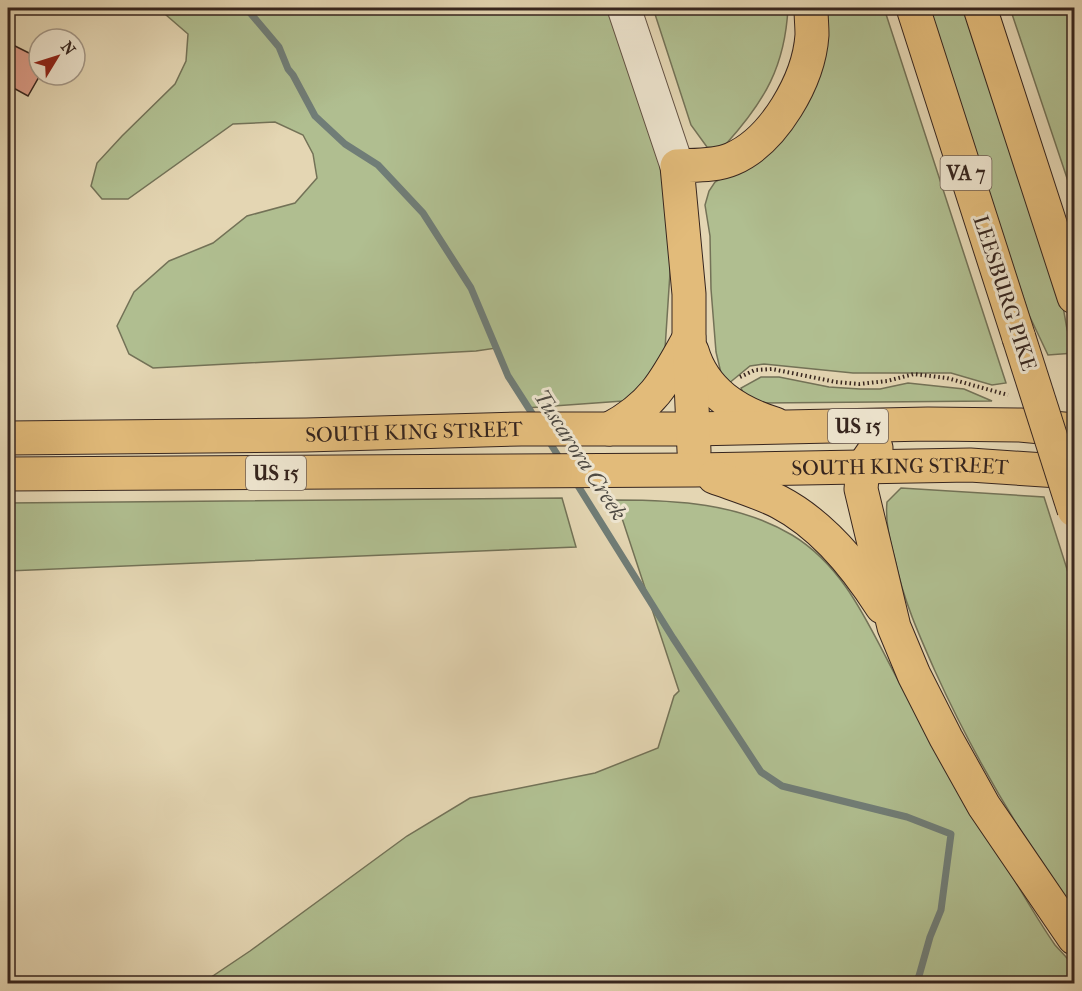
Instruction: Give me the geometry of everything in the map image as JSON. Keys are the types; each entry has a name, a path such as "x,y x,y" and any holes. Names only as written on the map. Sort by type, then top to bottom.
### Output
{"highway":[{"path":"811,8 812,36 805,70 783,113 768,132 748,150 731,159 708,164 677,166 690,294 689,338 695,470 780,503 813,525 856,568 894,627"},
{"name":"LEESBURG PIKE","path":"913,8 1074,510"},
{"path":"980,8 1074,297"},
{"path":"689,338 697,368 708,384 722,397 740,410 788,428"},
{"path":"609,429 628,419 657,392 689,338"},
{"path":"927,424 896,432 885,439 873,451 863,467 861,489 894,627 914,675 984,806 1074,938"},
{"name":"SOUTH KING STREET","path":"8,438 306,435 521,429 788,428 927,424 1020,425 1074,430"},
{"name":"SOUTH KING STREET","path":"8,474 695,470 970,465 1074,472"}],"street":[{"path":"624,8 677,166"}],"path":[{"path":"734,384 739,378 755,370 771,369 836,382 859,384 887,381 914,374 947,378 1006,395 1018,396"}],"green space":[{"path":"158,8 626,8 677,166 665,349 640,388 623,401 526,408 496,348 476,351 153,368 129,354 117,326 134,292 169,261 213,243 247,216 295,203 317,178 313,154 303,135 275,122 233,124 128,199 102,199 91,186 97,163 175,84 186,61 188,34"},
{"path":"653,8 788,8 783,48 771,82 752,113 726,144 716,148 707,147 691,125"},
{"path":"823,8 884,8 1006,383 992,385 951,373 853,373 764,364 750,366 728,384 721,373 716,352 710,236 705,205 709,191 715,182 745,165"},
{"path":"928,8 970,8 1059,284 1074,353 1048,355 1029,315"},
{"path":"1010,8 1074,8 1074,199"},
{"path":"761,377 779,377 829,387 860,389 880,389 908,383 964,389 992,401 758,403 746,399 741,388"},
{"path":"901,488 1044,497 1074,591 1074,910 1035,853 982,764 917,630 902,589 887,524 887,502"},
{"path":"562,498 576,547 8,571 8,503"},
{"path":"616,500 706,505 750,516 792,535 812,549 829,566 858,605 941,756 1029,905 1055,945 1071,963 1075,973 1074,984 201,984 407,836 470,798 595,773 658,748 674,696 679,691"}],"building":[{"path":"13,45 27,52 27,87 33,87 28,96 8,85 8,55"}],"waterway":[{"name":"Tuscarora Creek","path":"246,8 279,47 288,69 315,116 345,144 378,165 423,213 471,288 508,376 535,418"},
{"name":"Tuscarora Creek","path":"547,438 562,462"},
{"name":"Tuscarora Creek","path":"575,481 673,638 761,772 782,786 907,817 951,834 941,910 930,937 919,976 913,984"}]}
